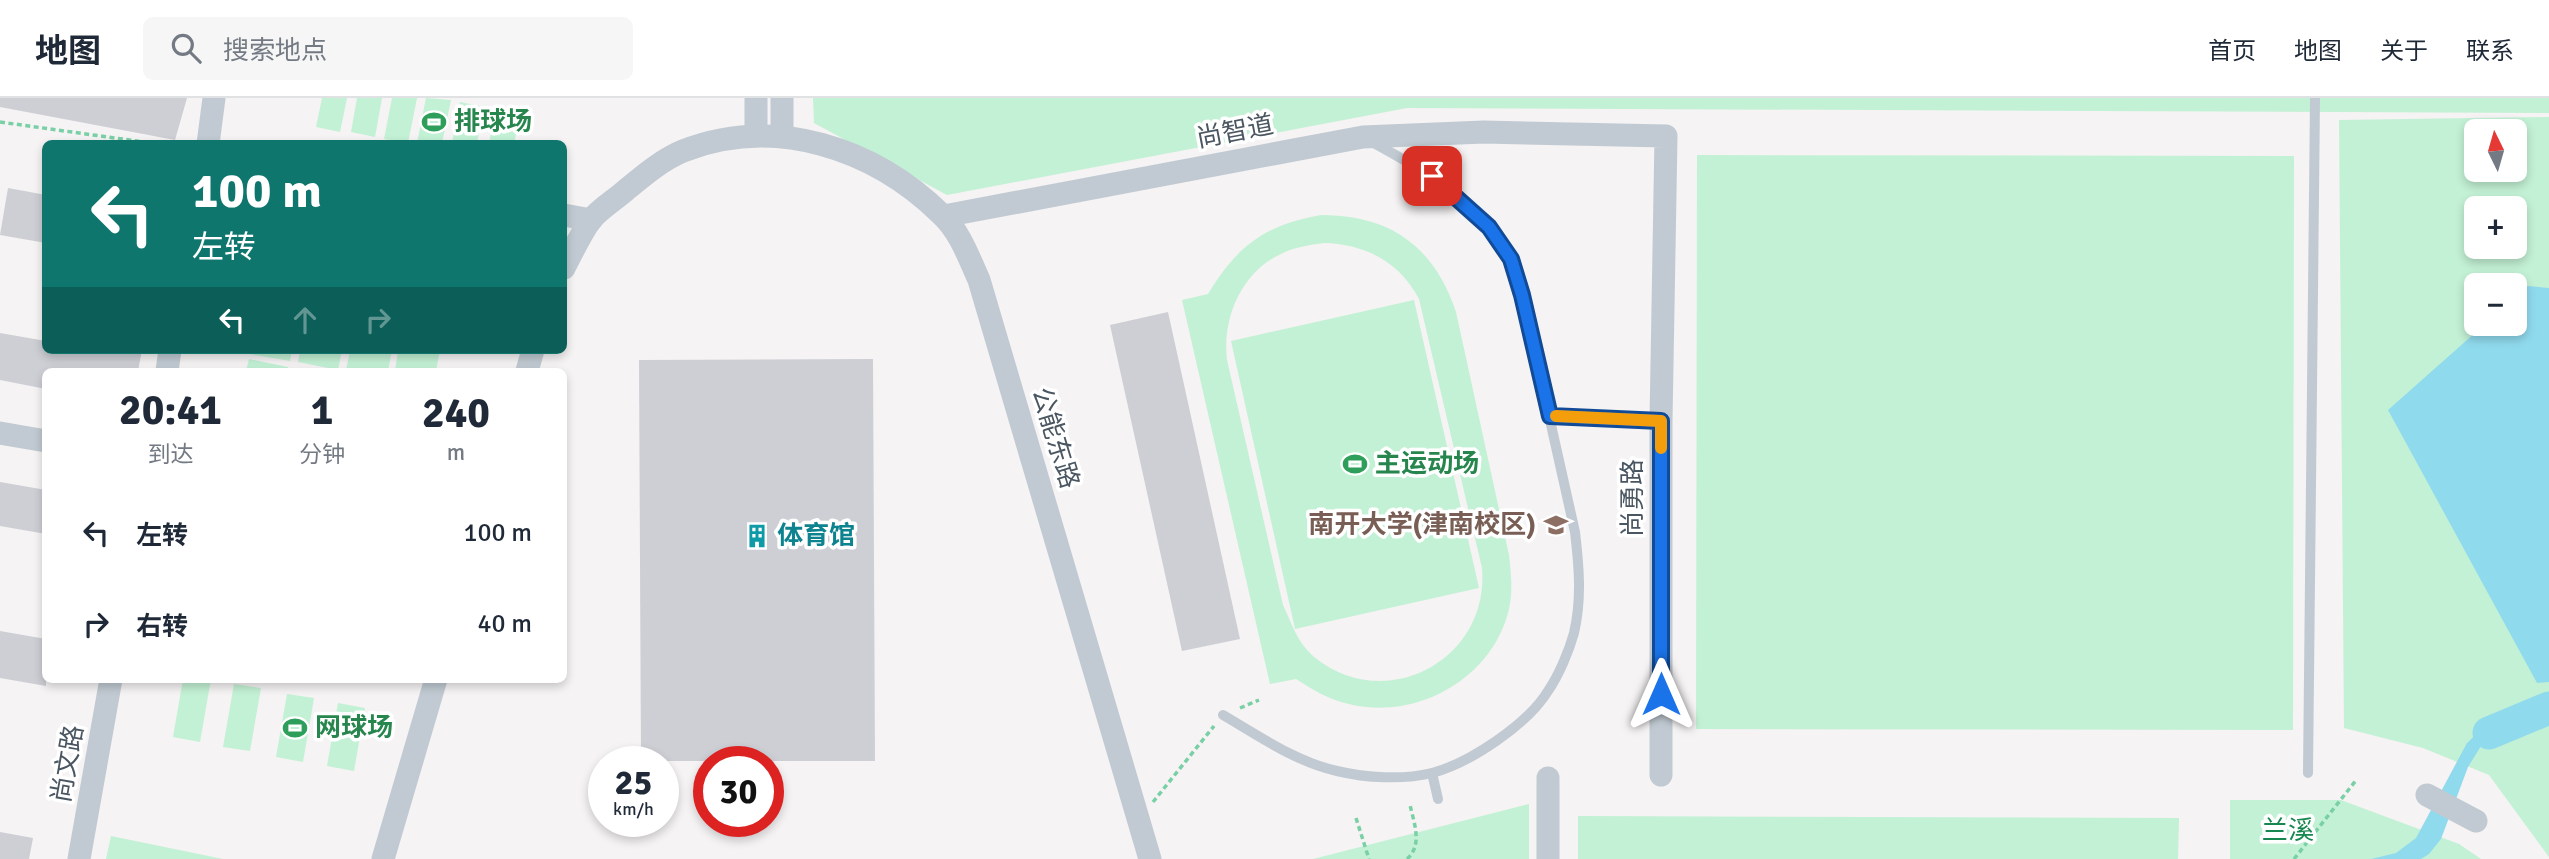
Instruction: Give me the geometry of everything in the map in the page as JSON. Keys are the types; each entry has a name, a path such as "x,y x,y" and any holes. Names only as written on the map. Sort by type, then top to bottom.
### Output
{"street":[{"path":"209,140 214,98"},
{"path":"756,98 756,135"},
{"path":"782,98 782,136"},
{"name":"尚智道","path":"944,216 1363,137 1484,132 1666,136"},
{"name":"公能东路","path":"567,263 591,220 644,174 682,151 756,135 808,139 885,169 944,216 965,248 979,280 1150,859"},
{"name":"尚勇路","path":"1661,775 1661,421 1666,136"},
{"path":"567,216 591,220"},
{"path":"0,433 42,440"},
{"name":"尚文路","path":"79,859 110,683"},
{"path":"383,859 435,683"},
{"path":"1548,778 1548,859"},
{"path":"2427,794 2476,821"}],"lane":[{"path":"2308,773 2315,98"},
{"path":"1223,715 1303,760 1336,771 1368,776 1432,773 1464,760 1523,720 1548,692 1573,634 1579,604 1580,571 1575,532 1522,295 1511,259 1489,227 1441,183 1363,137"},
{"path":"1550,416 1661,421"},
{"path":"1432,773 1438,799"}],"path":[{"path":"0,121 131,140"},
{"path":"1139,820 1223,715"},
{"path":"2294,859 2357,779"},
{"path":"1408,859 1413,853 1417,835 1410,805"},
{"path":"1356,818 1369,859"}],"green space":[{"path":"322,98 347,98 340,132 316,127"},
{"name":"排球场","path":"357,98 382,98 375,137 351,132"},
{"name":"排球场","path":"392,98 417,98 409,140 384,139"},
{"name":"排球场","path":"426,98 451,100 443,140 418,140"},
{"path":"813,98 2549,98 2549,113 1407,108 947,195 814,123"},
{"name":"排球场","path":"460,102 484,107 478,140 453,140"},
{"name":"排球场","path":"496,108 521,113 515,140 490,140"},
{"path":"2549,117 2549,857 2489,775 2423,748 2344,728 2339,120"},
{"path":"1697,155 2294,156 2293,730 1696,729"},
{"name":"主运动场","path":"1321,215 1346,216 1388,228 1422,252 1435,269 1456,312 1509,555 1509,609 1500,634 1487,655 1469,674 1448,689 1425,700 1400,706 1375,708 1349,704 1322,694 1296,679 1270,684 1182,300 1208,294 1230,263 1254,240 1301,219","holes":["1324,243 1367,251 1391,265 1402,275 1419,299 1482,568 1480,601 1469,629 1451,653 1427,669 1400,679 1370,681 1341,673 1313,656 1295,632 1283,605 1227,360 1226,344 1231,313 1237,298 1255,272 1267,262 1291,250"]},
{"name":"主运动场","path":"1414,300 1479,588 1295,629 1231,341"},
{"path":"250,354 291,354 290,361"},
{"path":"299,354 341,354 338,368 298,362"},
{"path":"349,354 391,354 389,368 347,368"},
{"path":"397,354 439,354 437,368 395,368"},
{"path":"249,359 288,367 288,368 247,368"},
{"path":"182,683 210,683 200,742 173,737"},
{"name":"网球场","path":"234,684 261,688 250,751 223,747"},
{"name":"网球场","path":"287,694 314,698 303,762 276,757"},
{"name":"网球场","path":"338,703 365,708 354,771 327,766"},
{"name":"兰溪","path":"2230,800 2341,800 2459,844 2481,859 2230,859"},
{"path":"1529,804 1529,859 1313,859"},
{"path":"1578,816 2179,818 2178,859 1578,859"},
{"path":"111,836 223,859 106,859"}],"water":[{"path":"2527,287 2549,288 2549,682 2537,683 2388,410 2471,336 2527,336"},
{"path":"2482,729 2489,733 2468,767 2441,839 2429,854 2421,859 2371,859 2396,853 2416,838 2467,743"}],"building":[{"path":"0,98 187,98 175,140 0,107"},
{"path":"8,188 42,194 42,242 0,235"},
{"path":"1168,312 1240,639 1182,651 1110,325"},
{"path":"0,333 42,340 42,354 141,354 139,368 42,368 42,388 0,380"},
{"name":"体育馆","path":"873,359 875,761 784,761 784,746 693,746 693,761 679,761 679,746 641,746 639,360"},
{"path":"0,482 42,489 42,533 0,526"},
{"path":"0,631 42,638 42,683 46,683 46,686 0,678"},
{"path":"0,832 33,838 29,859 0,859"}],"waterway":[{"path":"2489,733 2549,708"}],"slow traffic":[{"path":"1556,416 1661,421 1661,448"}],"place":[{"name":"排球场","path":"434,122"},
{"name":"主运动场","path":"1355,464"},
{"name":"南开大学(津南校区)","path":"1556,525"},
{"name":"体育馆","path":"757,536"},
{"name":"网球场","path":"295,728"}],"route":[{"path":"1432,176 1489,227 1511,259 1550,416 1661,421 1661,694"}]}
